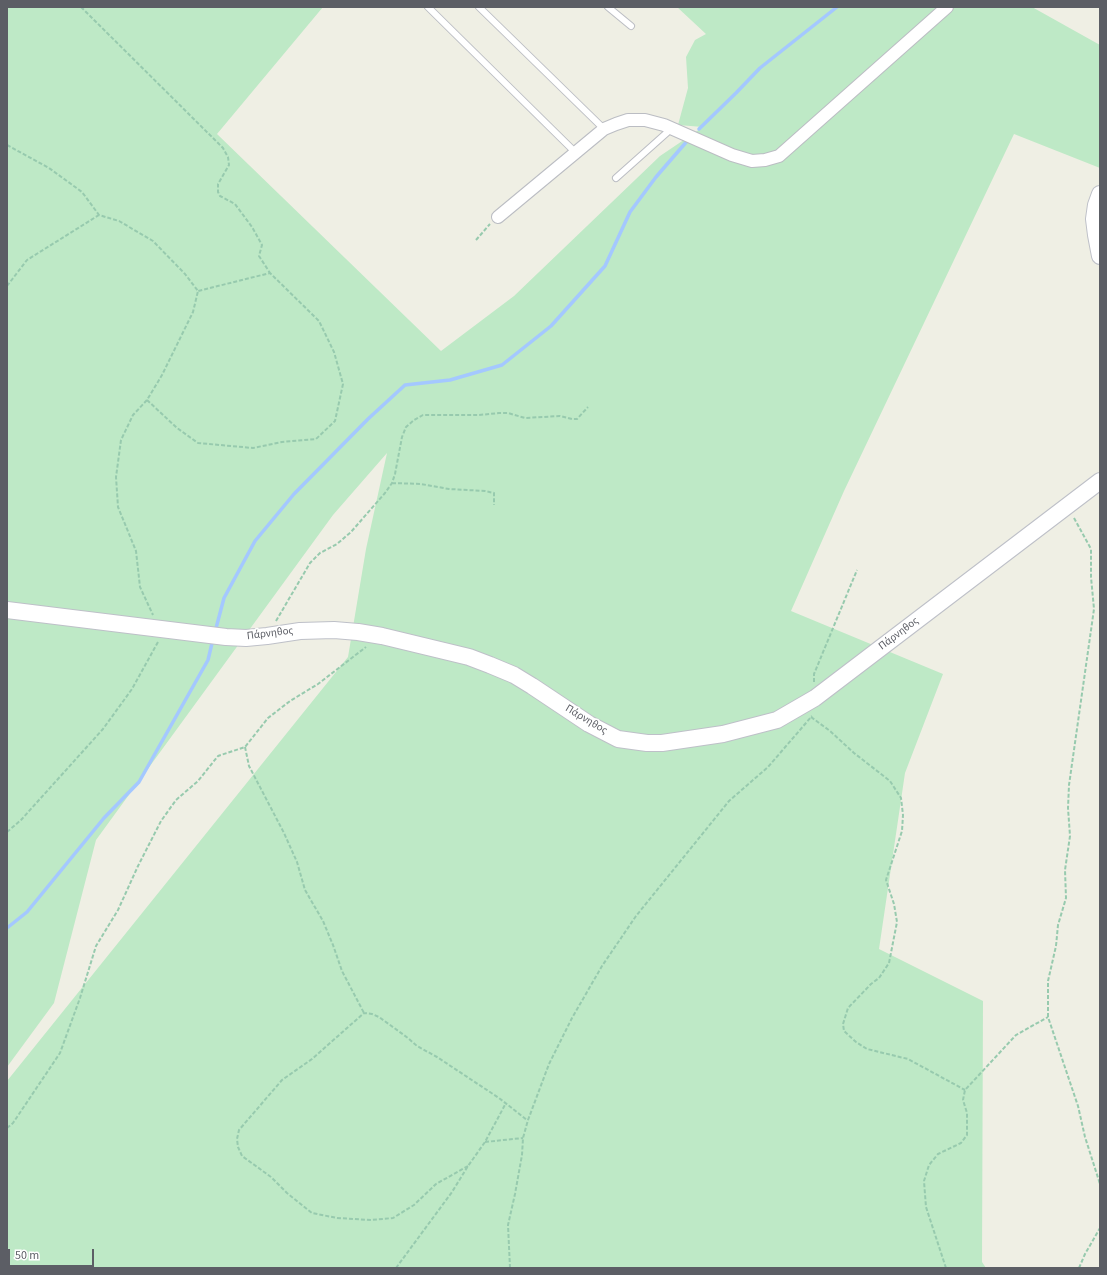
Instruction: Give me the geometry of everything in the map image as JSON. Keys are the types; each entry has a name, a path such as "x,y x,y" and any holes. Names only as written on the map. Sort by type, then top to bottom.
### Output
{"main road":[{"path":"1100,194 1094,220 1100,256"},
{"name":"Πάρνηθος","path":"7,610 226,637 246,638 300,631 334,630 382,636 469,657 502,670 532,686 589,724 618,739 632,742 662,743 723,734 777,720 815,698 1100,481"}],"street":[{"path":"498,216 604,129 616,124 634,120 645,120 664,125 732,156 752,161 765,160 779,156 947,7"}],"lane":[{"path":"428,7 575,152"},
{"path":"478,7 604,129"},
{"path":"608,7 631,26"},
{"path":"616,178 671,129"}],"path":[{"path":"81,7 223,148 228,157 228,165 218,184 218,192 220,196 235,204 252,227 262,246 259,256 270,273 319,321 334,352 343,384 335,421 316,439 282,442 252,448 198,443 177,428 148,400"},
{"path":"7,145 49,168 82,192 99,215 119,222 153,240 185,274 198,291"},
{"path":"7,286 26,260 99,215"},
{"path":"476,240 498,216"},
{"path":"198,291 270,273"},
{"path":"7,832 21,820 103,729 132,689 158,643 159,629 140,587 136,551 118,507 116,477 121,440 132,415 148,400 162,375 193,312 198,291"},
{"path":"267,636 310,563 320,553 337,544 351,532 392,483 402,436 406,427 414,420 423,415 508,413 525,418 560,416 578,419 588,407"},
{"path":"392,483 421,484 449,489 486,491 494,493 494,505"},
{"path":"1069,505 1077,525 1091,549 1091,577 1094,609 1068,785 1070,836 1065,870 1066,898 1058,925 1056,946 1048,981 1048,1017 1078,1106 1100,1184"},
{"path":"510,1268 508,1224 520,1163 523,1138 528,1120 549,1064 572,1018 602,966 636,916 729,801 768,766 811,717 815,698 814,674 857,570"},
{"path":"7,1128 13,1123 60,1053 80,998 96,946 118,910 161,821 176,800 198,780 218,756 245,747 268,718 318,684 382,636"},
{"path":"811,717 890,781 901,798 903,814 902,831 886,880 894,904 897,922 889,963 879,978 871,984 848,1008 843,1024 844,1031 856,1042 867,1049 908,1059 965,1090"},
{"path":"245,747 249,766 284,833 297,862 305,890 322,921 333,945 342,971 364,1013"},
{"path":"468,1166 436,1184 414,1205 393,1218 370,1220 337,1218 312,1213 287,1193 271,1177 242,1156 238,1147 237,1139 239,1130 282,1080 312,1059 364,1013 372,1014 408,1038 417,1046 437,1057 506,1103 528,1120"},
{"path":"946,1268 926,1207 924,1180 929,1165 938,1154 961,1143 967,1135 968,1112 963,1100 965,1090 1016,1035 1048,1017"},
{"path":"396,1268 452,1192 484,1142 506,1103"},
{"path":"484,1142 523,1138"},
{"path":"1079,1268 1100,1228"}],"green space":[{"path":"7,7 323,7 217,134 441,351 514,296 660,156 703,127 678,125 688,88 686,57 695,40 706,34 677,7 940,7 858,93 955,7 1032,7 1100,45 1100,168 1014,134 844,491 791,611 943,674 905,773 879,949 983,1001 982,1262 986,1268 7,1268 7,1081 348,657 366,549 387,453 333,515 96,840 54,1003 7,1067"}],"waterway":[{"path":"699,129 760,68 837,7"},
{"path":"215,632 224,598 255,541 294,494 368,419 405,385 450,380 502,365 551,326 605,266 630,212 656,177 688,140"},
{"path":"7,928 27,912 104,818 139,782 208,660 213,639"}]}
